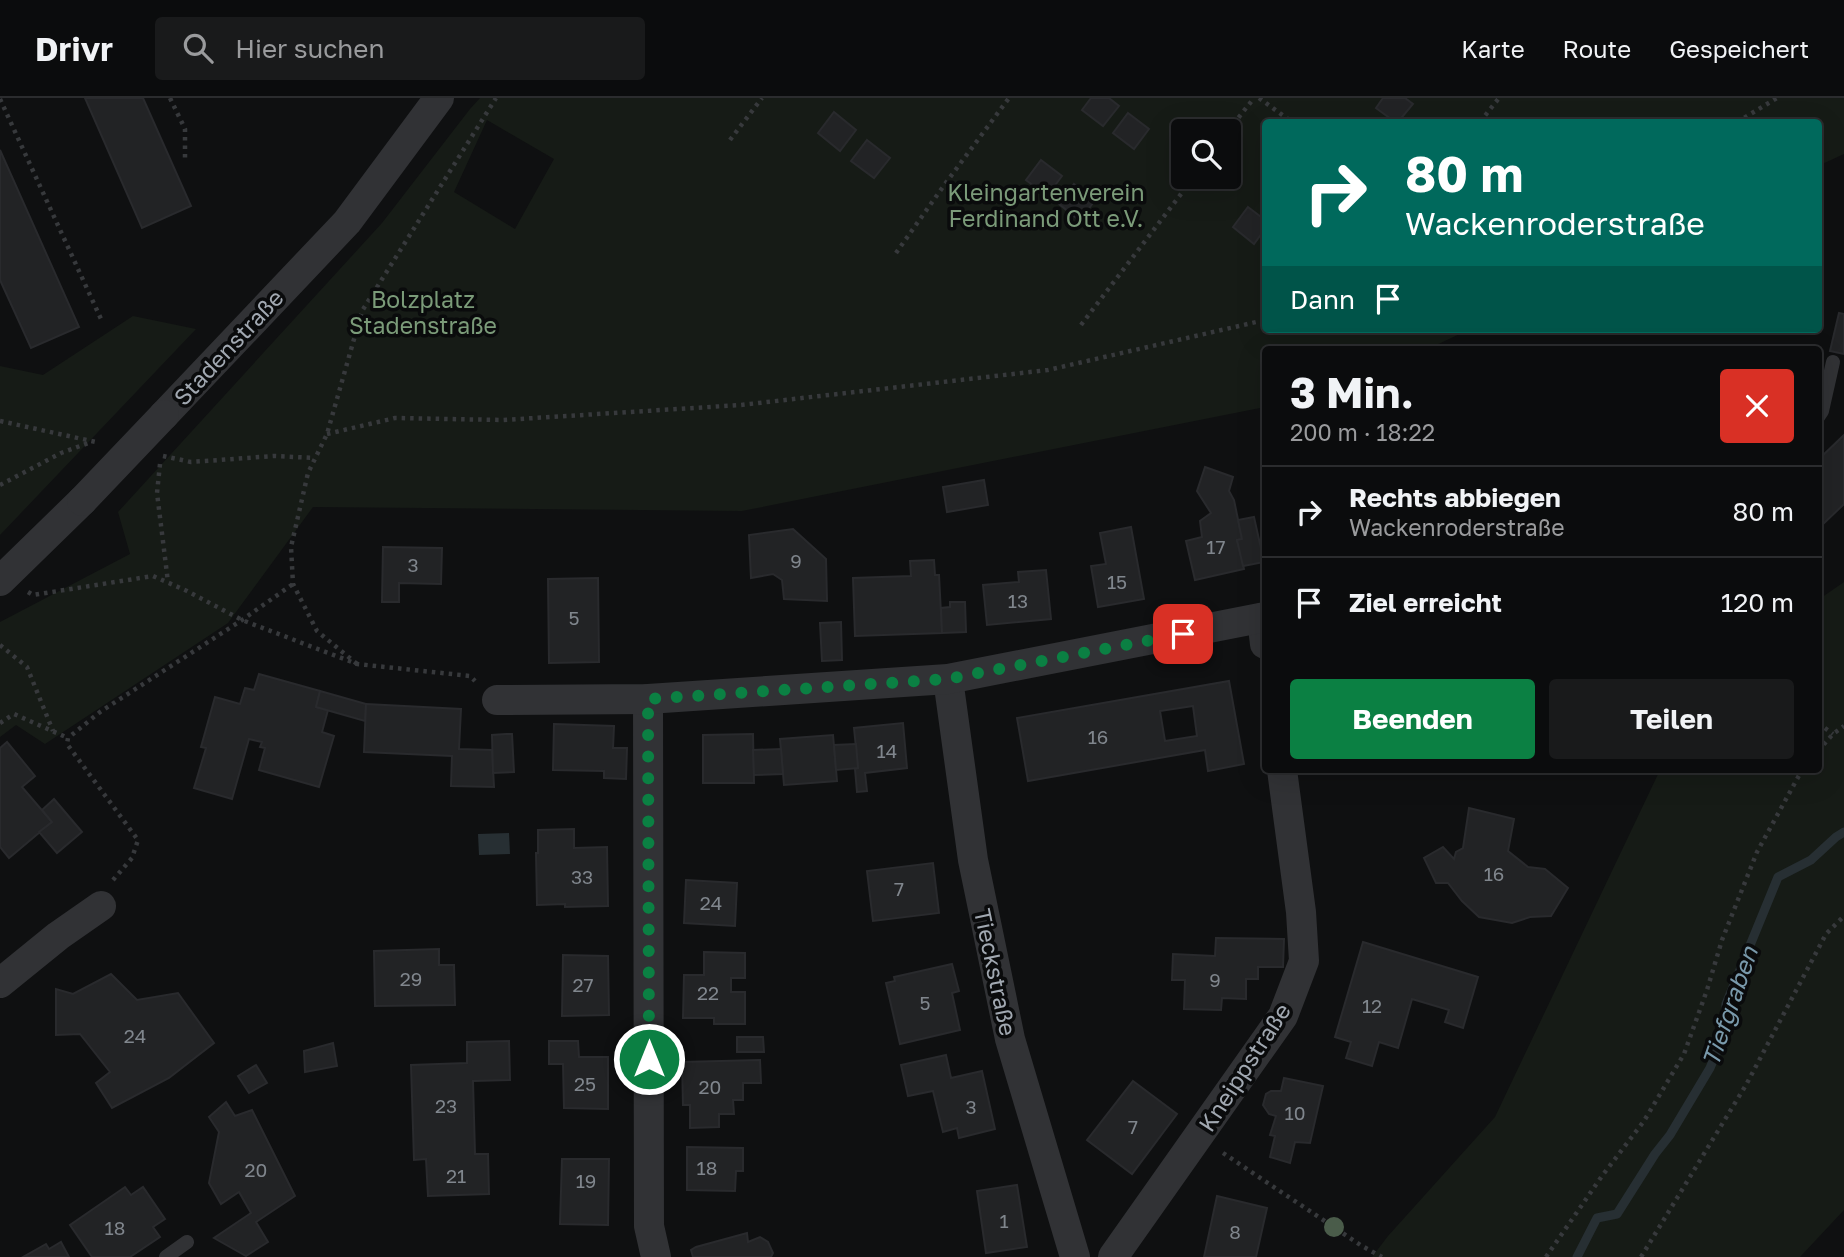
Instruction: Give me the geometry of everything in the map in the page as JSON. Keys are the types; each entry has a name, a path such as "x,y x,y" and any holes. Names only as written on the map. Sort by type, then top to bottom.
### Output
{"street":[{"name":"Stadenstraße","path":"1,580 82,501 347,222 439,98"},
{"path":"497,700 648,699 947,679 1262,627"},
{"name":"Tieckstraße","path":"947,679 973,860 1010,1039 1075,1257"},
{"path":"648,699 649,1226 656,1257"},
{"name":"Kneippstraße","path":"1113,1257 1283,1016 1304,961 1301,912 1282,773"},
{"path":"0,983 58,936 101,906"}],"lane":[{"path":"1822,411 1833,362"},
{"path":"166,1257 187,1242"}],"path":[{"path":"170,98 185,129 185,162"},
{"path":"357,664 317,631 293,584 291,547 309,473 327,434 362,311 496,98"},
{"path":"730,140 762,98"},
{"path":"896,253 1009,98"},
{"path":"1237,119 1254,98"},
{"path":"1259,98 1288,119"},
{"path":"1482,119 1499,98"},
{"path":"1742,119 1777,98"},
{"path":"0,99 101,319"},
{"path":"1081,325 1185,189"},
{"path":"327,434 395,418 503,420 741,405 1048,370 1262,321"},
{"path":"0,421 103,444"},
{"path":"0,485 61,453 92,441"},
{"path":"167,582 158,494 160,456 191,462 274,456 315,458"},
{"path":"1,580 33,595 153,576 242,620 357,664 470,676 497,700"},
{"path":"101,906 115,877 132,858 138,840 67,744 68,738 100,712 293,584"},
{"path":"0,645 27,667 53,731"},
{"path":"0,723 14,714 68,738"},
{"path":"1822,726 1833,734"},
{"path":"1822,746 1844,726"},
{"path":"1546,1257 1644,1121 1684,1054 1707,990 1721,940 1757,852 1800,773"},
{"path":"1642,1257 1746,1085 1826,934 1844,916"},
{"path":"1199,1136 1382,1257"}],"green space":[{"path":"480,98 1844,98 1844,154 1822,164 1822,119 1262,119 1262,333 1462,333 1434,346 1262,346 1262,408 742,511 313,507 228,623 45,744 16,725 0,737 0,622 130,554 118,512 382,223","holes":["487,120 554,159 515,229 454,192"]},
{"path":"133,316 196,329 0,535 0,366 43,375"},
{"path":"1844,582 1844,1210 1800,1257 1372,1257 1495,1117 1659,773 1822,773 1822,597"}],"shaded area":[{"path":"509,833 510,854 479,855 478,834"}],"building":[{"path":"85,98 143,98 191,206 142,228"},
{"path":"1091,98 1109,98 1119,106 1103,126 1082,110"},
{"path":"1383,98 1405,98 1413,104 1400,119 1391,119 1376,108"},
{"path":"834,112 856,130 840,151 818,133"},
{"path":"1128,113 1149,129 1134,149 1113,133"},
{"path":"867,140 890,158 874,178 851,161"},
{"path":"0,150 79,327 31,348 0,280"},
{"path":"1041,160 1062,176 1047,196 1026,180"},
{"path":"1074,184 1095,200 1080,221 1059,204"},
{"path":"1248,207 1262,218 1262,233 1254,244 1233,227"},
{"path":"1839,313 1844,314 1844,354 1830,351"},
{"path":"1844,435 1844,504 1822,525 1822,456"},
{"path":"1205,467 1233,477 1229,491 1234,500 1242,539 1237,540 1244,569 1195,580 1186,541 1202,537 1200,521 1211,513 1197,491"},
{"path":"984,480 988,505 947,512 943,487"},
{"path":"1254,517 1262,562 1243,566 1237,540 1242,539 1238,520"},
{"path":"1131,527 1144,599 1098,607 1091,566 1106,564 1100,533"},
{"path":"793,529 826,559 827,601 784,599 782,580 773,574 751,578 749,535"},
{"path":"383,547 442,548 441,584 399,583 399,602 382,602"},
{"path":"934,560 935,575 939,575 942,633 855,636 853,578 911,576 910,561"},
{"path":"1046,570 1051,619 987,625 983,585 1019,582 1018,572"},
{"path":"598,578 599,662 549,663 548,579"},
{"path":"950,602 965,602 966,632 942,633 941,608 950,607"},
{"path":"841,622 842,660 822,661 820,623"},
{"path":"259,674 320,691 316,707 328,710 322,732 334,736 319,787 259,770 265,748 260,747 262,742 249,739 232,799 194,788 206,748 201,747 215,697 240,704 245,688 254,690"},
{"path":"1229,681 1244,764 1208,771 1205,750 1028,781 1017,718","holes":["1193,706 1197,736 1165,741 1160,711"]},
{"path":"320,691 366,704 365,721 316,707"},
{"path":"366,704 461,709 459,749 492,750 494,787 451,786 452,756 364,752"},
{"path":"903,723 907,768 865,773 867,791 857,792 855,769 858,768 854,728"},
{"path":"554,724 614,726 613,748 627,748 626,779 604,778 604,771 553,770"},
{"path":"512,734 514,772 493,773 492,735"},
{"path":"753,734 754,783 703,783 703,735"},
{"path":"833,735 837,781 784,785 780,739"},
{"path":"7,742 35,776 22,787 52,822 9,858 0,847 0,748"},
{"path":"856,744 858,768 836,770 834,745"},
{"path":"781,749 783,774 754,775 753,750"},
{"path":"54,799 82,832 57,853 39,832 52,822 42,810"},
{"path":"1469,808 1514,819 1508,851 1528,867 1545,869 1568,888 1551,916 1530,917 1512,923 1479,917 1448,883 1436,883 1424,858 1443,847 1454,859 1456,852 1463,848"},
{"path":"574,829 574,848 607,847 608,906 537,905 538,830"},
{"path":"933,863 939,913 873,921 867,871"},
{"path":"686,880 737,883 735,926 684,923"},
{"path":"1216,938 1284,939 1283,967 1258,967 1258,979 1246,979 1246,999 1222,998 1221,1010 1184,1009 1185,980 1172,980 1173,954 1215,956"},
{"path":"1363,942 1478,977 1463,1028 1445,1022 1449,1010 1412,999 1398,1048 1379,1042 1372,1066 1346,1058 1351,1042 1335,1037"},
{"path":"439,949 439,965 454,965 455,1005 375,1006 374,951"},
{"path":"704,952 745,953 745,978 731,978 731,992 745,992 745,1024 714,1024 714,1018 683,1018 684,975 704,975"},
{"path":"563,955 608,956 609,1015 562,1016"},
{"path":"952,964 959,991 952,993 960,1030 900,1044 886,983 895,981 894,977"},
{"path":"111,974 137,1000 178,993 214,1043 169,1078 112,1108 96,1083 110,1072 80,1034 56,1035 56,989 73,994"},
{"path":"737,1037 763,1037 764,1052 737,1052"},
{"path":"509,1041 510,1080 473,1081 475,1154 488,1154 489,1194 428,1196 426,1159 414,1160 411,1065 467,1063 467,1042"},
{"path":"549,1041 578,1041 579,1057 608,1057 608,1109 564,1108 563,1064 549,1064"},
{"path":"333,1043 337,1066 305,1072 304,1051"},
{"path":"946,1055 951,1078 982,1071 995,1129 959,1138 957,1128 943,1132 933,1091 908,1096 901,1065"},
{"path":"760,1060 761,1083 743,1083 743,1100 733,1100 734,1114 719,1114 719,1127 690,1128 690,1105 683,1105 682,1062"},
{"path":"256,1065 267,1083 249,1093 238,1076"},
{"path":"1284,1078 1323,1086 1310,1143 1295,1142 1290,1163 1270,1157 1275,1136 1270,1135 1276,1116 1269,1114 1263,1105 1266,1094 1281,1091"},
{"path":"1133,1081 1177,1114 1132,1174 1087,1140"},
{"path":"226,1102 235,1116 252,1110 295,1196 256,1222 268,1242 246,1256 214,1238 251,1213 239,1192 221,1204 209,1183 219,1132 209,1117"},
{"path":"687,1147 743,1148 743,1171 736,1171 735,1191 687,1190"},
{"path":"562,1159 609,1159 608,1225 560,1224"},
{"path":"1017,1185 1027,1247 986,1253 977,1191"},
{"path":"125,1187 131,1195 143,1187 165,1219 153,1227 160,1237 130,1257 92,1257 70,1225"},
{"path":"1217,1196 1267,1208 1256,1257 1204,1257"},
{"path":"747,1233 748,1242 760,1237 768,1242 773,1253 771,1257 693,1257 691,1250 696,1247"},
{"path":"61,1242 69,1257 23,1257 46,1244 49,1249"}],"waterway":[{"name":"Tiefgraben","path":"1577,1257 1597,1218 1617,1214 1670,1135 1710,1068 1723,1037 1726,1004 1778,877 1811,860 1844,832"}],"route":[{"path":"649,1059 648,699 947,679 1183,634"}],"park label":[{"name":"Kleingartenverein Ferdinand Ott e.V.","path":"1046,205"},
{"name":"Bolzplatz Stadenstraße","path":"423,312"}]}
